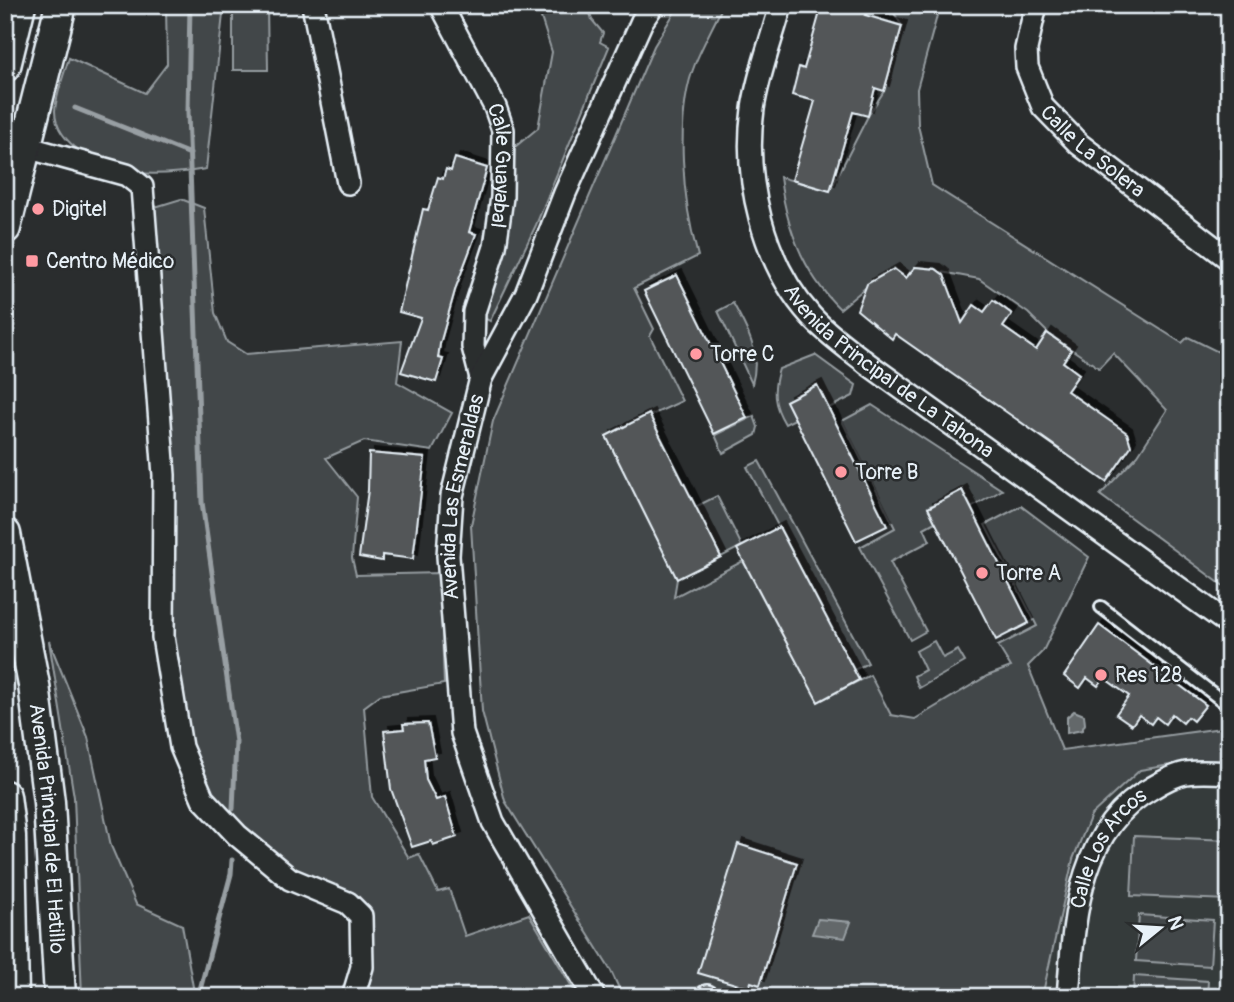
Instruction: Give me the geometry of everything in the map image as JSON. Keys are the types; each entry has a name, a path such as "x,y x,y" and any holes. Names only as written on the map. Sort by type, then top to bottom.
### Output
{"main road":[{"path":"5,66 20,5"},
{"path":"5,228 19,146 61,5"},
{"name":"Avenida Principal de El Hatillo","path":"5,534 34,685 49,802 60,997"},
{"name":"Avenida Principal de El Hatillo","path":"5,796 10,836 13,997"}],"street":[{"path":"313,5 348,183"},
{"name":"Calle Guayabal","path":"441,5 495,107 503,130 502,197 496,236 474,312 473,347 481,379"},
{"name":"Avenida Las Esmeraldas","path":"594,997 493,822 462,733 448,556 452,496 481,379 526,294 565,193 642,21 653,5"},
{"name":"Avenida Principal de La Tahona","path":"781,5 753,108 751,170 765,234 793,293 824,329 868,364 1229,624"},
{"name":"Calle La Solera","path":"1036,5 1026,49 1027,67 1043,107 1079,145 1229,259"},
{"path":"19,146 142,187 164,475 163,637 181,747 203,799 237,835 290,879 348,903 361,916 362,967 353,997"},
{"name":"Calle Los Arcos","path":"1068,997 1075,921 1090,859 1103,832 1135,797 1161,783 1183,773 1229,773"}],"lane":[{"path":"1101,607 1229,706"}],"shaded area":[{"path":"166,5 224,5 206,169 162,174 123,171 84,154 63,135 57,124 55,111 59,91 69,58 145,93 167,64"},
{"path":"233,5 267,5 268,70 233,70"},
{"path":"537,5 588,5 592,20 603,33 600,42 609,47 536,225 490,321 474,312 504,156 538,128 552,52"},
{"path":"679,5 723,5 695,64 684,109 685,186 698,256 634,288 654,329 650,336 682,401 606,436 677,579 674,597 743,561 818,702 870,675 891,715 915,719 987,676 1011,667 998,646 1037,626 985,525 1021,506 1089,557 1043,651 1028,666 1062,750 1229,727 1229,761 1195,761 1140,770 1091,815 1073,859 1042,997 623,997 611,971 505,801 482,711 471,525 493,421 654,46"},
{"path":"889,5 940,5 917,89 918,125 932,185 1182,343 1188,337 1229,357 1229,590 1100,495 1138,455 1167,410 1113,353 1099,368 1048,333 1028,313 979,279 915,267 906,278 882,274 840,309 816,281 792,232 780,177 830,191 868,116 884,91 902,26"},
{"path":"181,199 204,208 215,313 227,342 246,354 402,341 397,382 452,413 432,451 364,441 326,458 357,497 352,558 356,575 440,573 444,684 380,695 364,707 372,797 409,858 419,854 438,892 449,889 465,936 529,914 578,997 369,997 371,912 353,894 294,872 241,827 209,791 185,738 171,646 155,207"},
{"path":"733,303 748,332 754,352 752,384 718,311"},
{"path":"815,355 856,385 853,396 829,408 817,385 786,401 795,419 785,424 775,397 779,369"},
{"path":"872,405 1002,490 971,508 961,491 928,507 935,522 924,528 930,541 890,562 926,631 910,640 860,547 895,528 842,421"},
{"path":"754,416 758,427 756,435 723,453 715,435"},
{"path":"759,461 868,663 854,670 747,467"},
{"path":"717,496 742,546 721,557 695,507"},
{"path":"49,641 88,737 111,846 136,904 182,925 193,987 190,997 82,997 74,797"},
{"path":"934,641 943,658 958,650 965,662 919,688 914,676 925,670 916,651"},
{"path":"1074,711 1084,715 1085,724 1082,730 1067,733 1067,717"},
{"path":"1195,761 1229,761 1229,997 1039,997 1073,859 1091,815 1140,770"},
{"path":"1134,836 1229,840 1229,900 1131,896"},
{"path":"1139,915 1213,920 1210,966 1136,961"},
{"path":"818,919 851,922 845,938 812,934"},
{"path":"1134,976 1208,981 1207,997 1133,997"}],"building":[{"path":"822,5 874,5 865,15 902,26 884,91 875,88 868,116 853,112 830,191 792,180 815,101 792,95 799,67 804,69"},
{"path":"455,158 487,168 469,232 476,234 456,287 440,344 438,358 443,359 436,382 401,372 421,318 399,312 423,209 428,210 438,177 443,179 446,169 451,171"},
{"path":"915,267 936,269 944,275 962,323 974,305 984,312 993,300 1012,314 1003,327 1036,350 1047,333 1071,350 1063,362 1079,374 1067,391 1127,433 1131,446 1106,482 895,334 892,339 857,310 867,284 894,269 906,278"},
{"name":"Torre C","path":"677,275 747,418 714,434 644,291"},
{"name":"Torre B","path":"817,385 887,526 856,541 786,401"},
{"path":"649,414 721,557 677,579 606,436"},
{"path":"369,453 425,458 413,559 382,555 382,561 359,557 368,490"},
{"name":"Torre A","path":"962,490 1029,623 996,640 928,508"},
{"path":"779,527 859,680 818,702 737,549"},
{"name":"Res 128","path":"1099,625 1206,705 1193,721 1188,717 1183,723 1172,714 1165,724 1156,717 1151,724 1139,715 1132,725 1116,714 1129,696 1104,678 1098,686 1087,678 1080,688 1064,676"},
{"path":"428,723 435,757 424,759 426,780 436,800 445,797 457,837 433,845 431,841 412,847 391,789 384,731 404,729 403,724"},
{"path":"738,844 797,863 760,985 751,982 749,988 698,973"}],"waterway":[{"path":"190,5 188,112 202,502 236,742 233,809"},
{"path":"75,108 190,154"},
{"path":"198,997 231,874 232,860"}],"place":[{"name":"Digitel","path":"38,209"},
{"name":"Centro Médico","path":"32,261"},
{"name":"Torre C","path":"696,354"},
{"name":"Torre B","path":"841,472"},
{"name":"Torre A","path":"982,573"},
{"name":"Res 128","path":"1101,675"}]}
